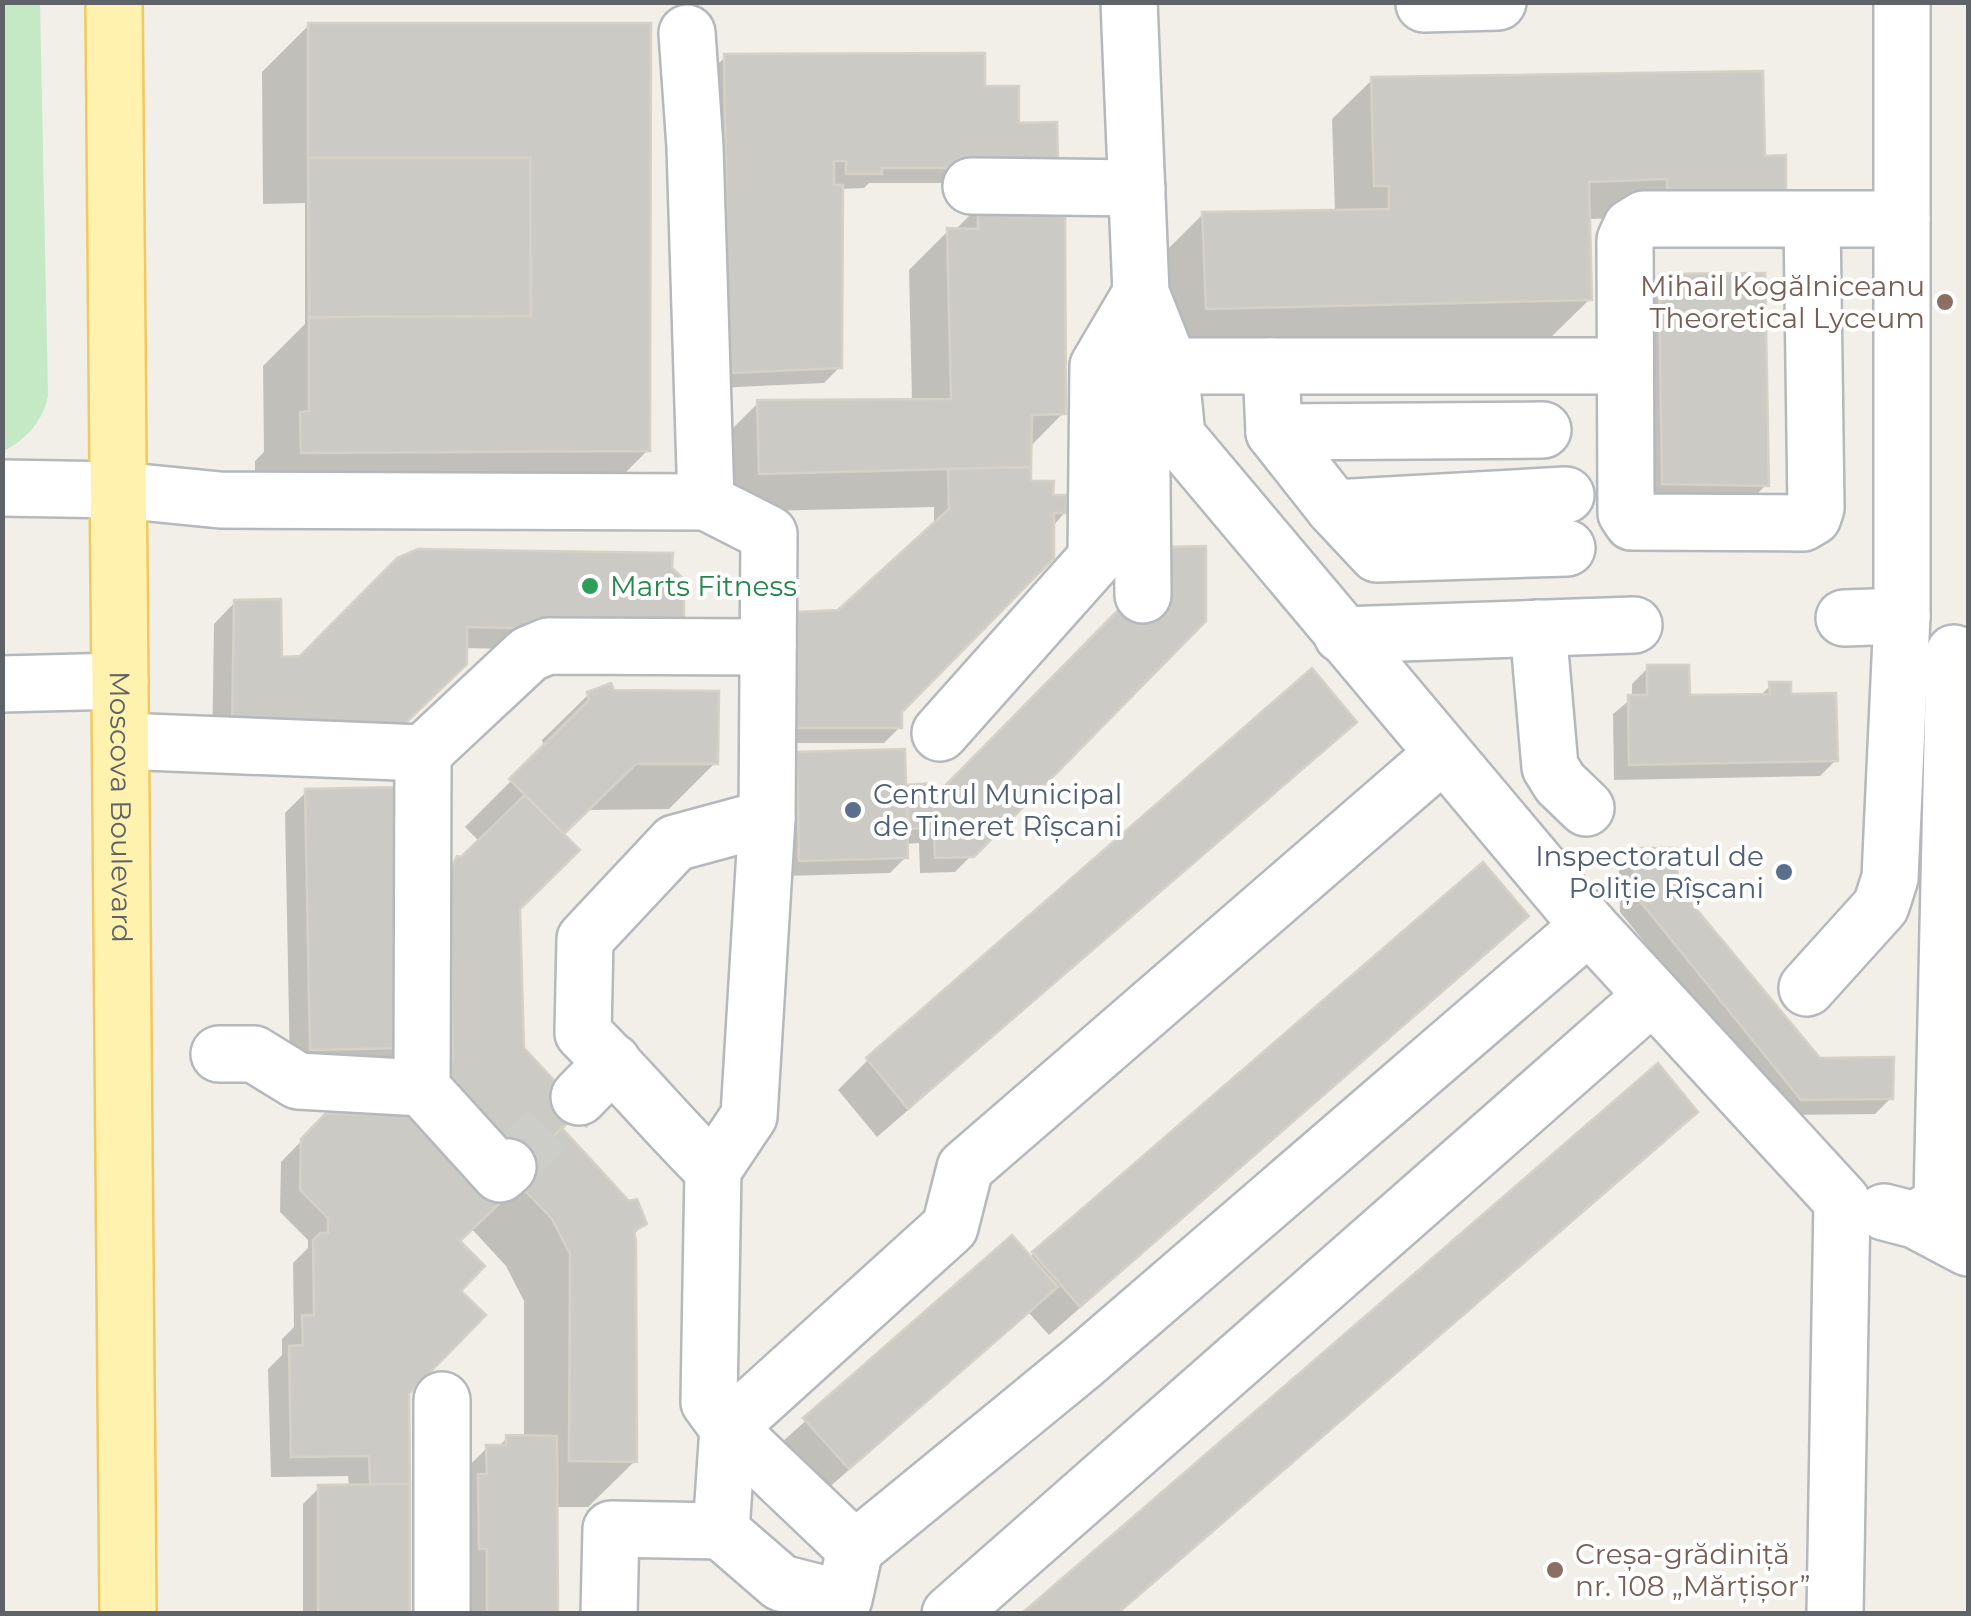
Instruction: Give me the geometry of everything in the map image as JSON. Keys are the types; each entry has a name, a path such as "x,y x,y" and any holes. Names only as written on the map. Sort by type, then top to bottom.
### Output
{"main road":[{"name":"Moscova Boulevard","path":"114,2 128,1614"}],"street":[{"path":"1129,2 1141,294 1143,595"},
{"path":"1424,4 1498,2"},
{"path":"1808,988 1882,906 1890,878 1902,616 1902,2"},
{"path":"687,33 695,148 706,502"},
{"path":"971,186 1136,188"},
{"path":"1812,220 1816,508 1813,517 1803,523 1632,522 1626,513 1625,240 1631,227 1644,219 1902,219"},
{"path":"1141,294 1170,366 1177,436 1589,926 1842,1202 1949,1217 1954,654"},
{"path":"940,733 1096,558 1098,366 1141,294"},
{"path":"1170,366 1626,366"},
{"path":"1271,366 1274,432 1334,508 1377,554 1566,522"},
{"path":"1274,432 1543,430"},
{"path":"2,488 118,490 220,500 706,502 769,534 767,818 749,1116 713,1170 709,1402 849,1587"},
{"path":"1844,618 1902,616"},
{"path":"1342,635 1634,625"},
{"path":"1538,628 1550,767 1560,784 1586,808"},
{"path":"120,740 423,753 529,654 548,646 768,647"},
{"path":"2,684 120,681"},
{"path":"423,753 422,1088 500,1174 508,1167"},
{"path":"720,1531 728,1428 950,1228 964,1168 1443,754"},
{"path":"713,1170 660,1118 596,1080 583,1032 585,938 676,843 767,818"},
{"path":"609,1614 610,1529 720,1531 781,1583 849,1587 1082,1362 1589,926"},
{"path":"950,1614 1651,996"},
{"path":"220,1054 254,1054 298,1081 422,1088"},
{"path":"1835,1614 1842,1202"},
{"path":"442,1400 442,1614"}],"green space":[{"path":"3,2 40,3 48,395 32,429 3,451"}],"building":[{"path":"308,23 651,23 650,451 301,453 300,412 309,411 309,317 531,316 530,158 308,158"},
{"path":"985,53 985,86 1019,86 1019,123 1057,122 1058,160 978,168 882,168 882,174 846,174 846,161 834,161 834,185 843,185 842,368 729,373 724,54"},
{"path":"1763,71 1765,156 1786,155 1786,197 1667,200 1667,179 1589,182 1592,300 1206,309 1202,212 1389,209 1389,186 1374,186 1371,77"},
{"path":"308,158 530,158 531,316 309,317"},
{"path":"978,204 1065,204 1066,414 1032,415 1031,467 759,474 757,400 951,399 947,228 978,229"},
{"path":"1765,273 1769,486 1662,484 1659,274"},
{"path":"1031,467 1031,481 1054,481 1053,495 1067,495 1067,513 1054,513 1054,558 902,712 902,728 796,728 798,612 838,610 949,509 948,469"},
{"path":"1206,546 1206,621 974,857 935,858 934,828 908,829 907,785 932,783 932,795 936,795 1130,598 1152,619 1169,602 1169,547"},
{"path":"418,549 673,553 672,568 684,579 684,632 467,627 467,664 390,738 232,735 234,600 281,599 282,657 300,656 397,558"},
{"path":"1647,665 1689,665 1690,695 1770,694 1769,682 1791,682 1791,694 1836,693 1838,761 1629,765 1628,695 1647,695"},
{"path":"1312,668 1357,722 908,1109 866,1058"},
{"path":"611,683 614,690 719,691 718,764 636,764 564,834 509,779 589,700 587,692"},
{"path":"905,749 908,858 799,861 797,752"},
{"path":"402,787 407,1048 310,1050 305,789"},
{"path":"525,795 580,850 520,909 524,1048 581,1109 525,1167 492,1135 498,1130 468,1097 460,1099 447,1063 453,1061 450,890 444,885 457,856 461,857"},
{"path":"1634,848 1677,848 1678,887 1820,1058 1894,1057 1893,1099 1801,1100 1635,895"},
{"path":"1483,862 1529,916 1080,1307 1032,1252"},
{"path":"1658,1063 1698,1112 1117,1614 1021,1614"},
{"path":"391,1097 500,1203 460,1241 485,1266 461,1291 486,1315 409,1394 410,1484 370,1484 369,1456 291,1457 289,1346 303,1345 302,1315 314,1315 313,1240 320,1233 328,1233 328,1218 300,1190 301,1139 325,1114 376,1114"},
{"path":"562,1128 629,1201 637,1199 647,1224 634,1231 637,1462 569,1461 570,1254 552,1219 513,1178"},
{"path":"1012,1235 1058,1287 849,1469 803,1418"},
{"path":"506,1435 557,1436 558,1614 487,1614 487,1549 479,1549 478,1474 487,1474 486,1445 506,1445"},
{"path":"410,1484 410,1614 318,1614 318,1485"}],"tunnel":[{"path":"508,1167 579,1097"}],"place":[{"name":"Mihail Kogălniceanu Theoretical Lyceum","path":"1945,302"},
{"name":"Marts Fitness","path":"590,586"},
{"name":"Centrul Municipal de Tineret Rîșcani","path":"853,810"},
{"name":"Inspectoratul de Poliție Rîșcani","path":"1784,872"},
{"name":"Creșa-grădiniță nr. 108 „Mărțișor”","path":"1555,1570"}]}
